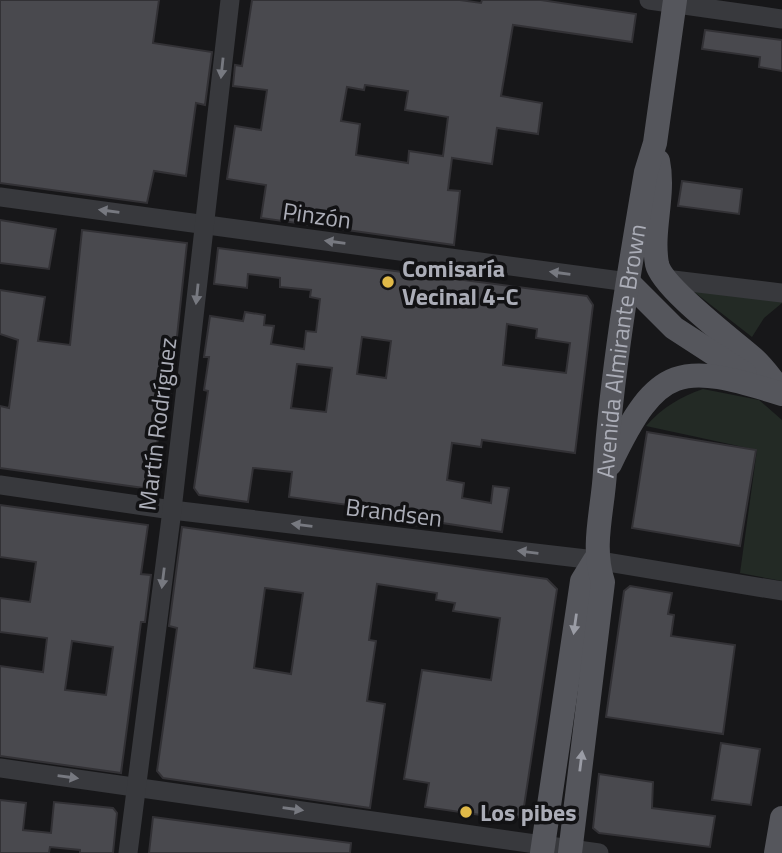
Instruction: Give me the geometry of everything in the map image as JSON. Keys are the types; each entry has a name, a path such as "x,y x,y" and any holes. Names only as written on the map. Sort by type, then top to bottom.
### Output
{"main road":[{"name":"Avenida Almirante Brown","path":"570,851 603,582 596,560 605,474 607,422 646,172 655,143 674,2"},
{"name":"Avenida Almirante Brown","path":"655,143 661,174 657,264 665,279"},
{"path":"665,279 757,361 782,393"},
{"path":"628,282 684,335 732,367 782,393"},
{"path":"605,474 643,404 657,389 675,378 696,373 727,377 782,393"},
{"name":"Avenida Almirante Brown","path":"543,848 582,581 596,560"},
{"path":"776,853 782,818"}],"street":[{"name":"Martín Rodríguez","path":"128,853 172,510 230,0"},
{"path":"649,0 782,19"},
{"name":"Pinzón","path":"0,197 628,282"},
{"path":"665,279 782,293"},
{"name":"Brandsen","path":"0,485 172,510 596,560 782,591"},
{"path":"0,768 543,848 599,853"}],"shaded area":[{"path":"693,291 782,299 782,303 764,318 752,337"},
{"path":"703,389 759,400 782,420 782,581 740,573 757,450 646,426 672,403"}],"building":[{"path":"0,0 159,0 153,43 212,52 205,105 196,103 186,176 154,171 147,203 0,183"},
{"path":"252,0 460,0 481,3 482,0 541,0 636,14 632,42 513,25 501,96 542,103 538,134 497,128 492,164 452,158 448,190 460,191 454,245 261,218 266,185 227,179 235,126 261,130 267,90 233,86 235,65 242,66","holes":["365,85 408,91 405,110 448,117 443,156 409,151 408,163 356,155 360,124 341,121 347,87 364,90"]},
{"path":"705,30 782,40 782,71 759,67 760,57 702,49"},
{"path":"682,181 742,189 739,214 678,206"},
{"path":"0,220 56,229 49,269 0,263"},
{"path":"82,230 187,243 170,402 163,401 151,489 0,468 0,406 9,408 18,340 0,334 0,290 45,297 38,341 70,345"},
{"path":"218,248 587,296 593,305 575,453 482,440 481,447 452,443 447,480 464,483 462,498 491,503 493,486 509,488 502,532 422,520 422,526 354,517 356,506 289,497 292,472 253,468 248,502 199,495 194,488 208,391 204,390 209,357 204,357 210,316 243,321 245,312 265,315 264,325 274,326 271,344 304,349 306,331 316,332 320,299 310,297 311,290 280,287 280,278 248,274 247,288 214,284","holes":["507,324 537,329 536,338 570,343 566,373 503,365","362,337 391,341 386,378 357,374","297,364 332,368 326,412 291,408"]},
{"path":"647,432 756,450 740,546 632,528"},
{"path":"0,505 148,525 141,574 151,575 145,622 141,622 121,773 0,756 0,666 43,672 47,638 0,632 0,598 30,602 36,562 0,557","holes":["72,641 113,647 106,695 65,690"]},
{"path":"182,527 547,579 557,589 523,813 515,820 425,807 429,783 404,779 422,670 491,680 500,618 453,611 455,603 436,600 437,593 377,584 369,640 376,641 367,701 385,704 370,808 163,778 157,771 177,628 169,626","holes":["265,588 303,593 291,674 254,668"]},
{"path":"630,586 672,593 668,614 674,615 671,636 735,645 723,734 606,717 624,591"},
{"path":"721,743 760,749 751,805 712,800"},
{"path":"599,774 653,782 652,808 715,816 710,847 599,833 593,828"},
{"path":"0,800 26,803 23,830 51,833 54,802 113,808 117,813 113,853 80,853 80,850 50,847 49,853 0,853"},
{"path":"153,817 351,843 350,853 149,853"}],"place":[{"name":"Comisaría Vecinal 4-C","path":"388,282"},
{"name":"Los pibes","path":"466,812"}]}
